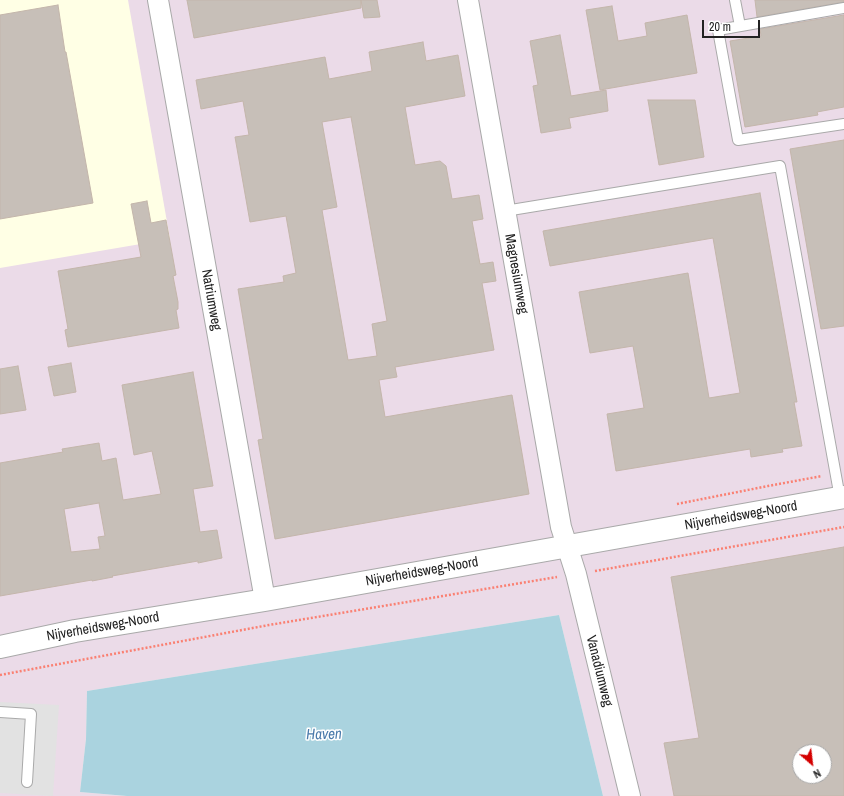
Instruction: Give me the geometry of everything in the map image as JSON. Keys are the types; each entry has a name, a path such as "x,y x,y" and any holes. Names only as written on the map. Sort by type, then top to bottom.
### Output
{"street":[{"name":"Natriumweg","path":"158,0 265,600"},
{"name":"Magnesiumweg","path":"468,0 561,528 568,547"},
{"name":"Nijverheidsweg-Noord","path":"0,647 75,631 265,600 842,498"},
{"name":"Vanadiumweg","path":"568,547 576,574 630,796"}],"lane":[{"path":"735,0 740,26"},
{"path":"844,8 718,30 738,140 844,124"},
{"path":"504,211 780,166 842,498"},
{"path":"0,712 31,714 27,782"}],"path":[{"name":"Nijverheidsweg-Noord","path":"0,675 269,625 576,574 844,526"}],"shaded area":[{"path":"0,0 844,0 844,796 603,796 559,615 87,691 86,739 80,792 127,796 0,796"},
{"path":"0,0 128,0 170,239 0,268"},
{"path":"0,702 59,705 53,796 0,793"}],"water":[{"name":"Haven","path":"559,615 603,796 127,796 80,792 86,739 87,691"}],"building":[{"path":"187,0 361,0 361,8 194,38"},
{"path":"361,0 377,0 380,17 364,18"},
{"path":"755,0 844,0 844,2 757,17"},
{"path":"58,5 65,52 93,203 0,219 0,15"},
{"path":"612,6 618,41 647,36 645,23 687,15 697,73 600,90 586,10"},
{"path":"844,15 844,107 817,112 818,115 745,127 730,41 761,36 760,29"},
{"path":"560,35 571,96 606,90 608,111 569,118 571,128 541,133 533,86 538,85 530,41"},
{"path":"423,42 426,61 458,55 465,96 405,107 415,165 440,161 446,166 452,199 479,195 483,219 472,221 480,264 493,262 496,281 482,283 494,350 395,367 397,377 379,380 385,417 512,395 529,494 275,539 258,440 263,439 238,289 284,282 283,276 296,273 286,216 250,222 235,137 249,135 243,101 201,109 196,80 325,57 329,79 372,71 369,52","holes":["351,117 387,321 372,324 377,356 348,360 322,210 337,207 322,122"]},
{"path":"648,100 695,100 704,157 659,165"},
{"path":"844,140 844,326 821,329 790,149"},
{"path":"760,193 797,402 794,402 802,446 782,449 783,452 751,457 750,449 616,471 607,414 644,408 633,346 590,353 579,292 688,273 709,398 740,393 713,238 550,266 543,231"},
{"path":"147,201 151,223 166,220 176,275 173,276 178,302 178,309 176,310 179,328 68,347 65,330 68,329 58,271 141,257 131,204"},
{"path":"71,363 76,392 54,396 48,367"},
{"path":"18,366 26,410 0,414 0,369"},
{"path":"193,372 213,486 193,489 200,532 217,530 222,558 0,596 0,463 63,452 62,449 99,443 102,461 116,458 123,500 161,494 152,451 134,455 122,385","holes":["99,503 105,536 98,537 100,549 71,552 64,509"]},
{"path":"844,547 844,796 674,796 664,743 699,738 671,577"}]}
